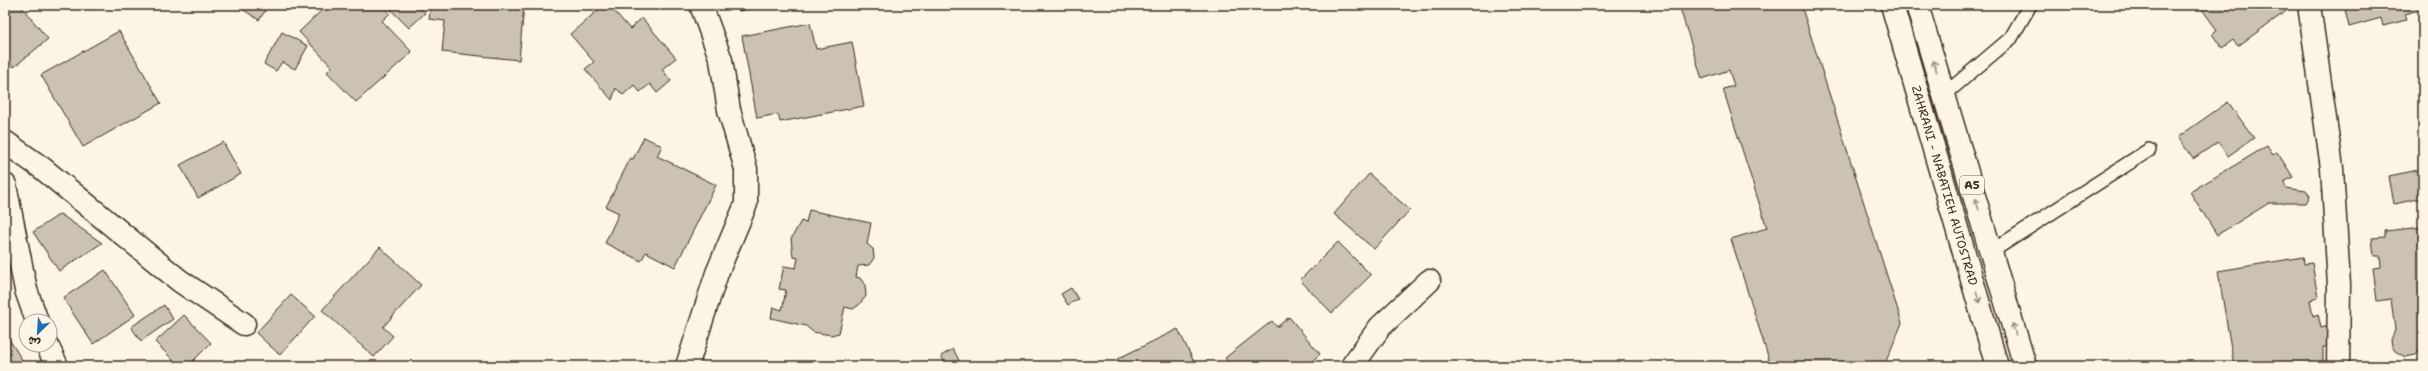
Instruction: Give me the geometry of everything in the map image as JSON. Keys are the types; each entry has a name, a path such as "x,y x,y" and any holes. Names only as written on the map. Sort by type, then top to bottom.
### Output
{"main road":[{"path":"687,366 717,273 746,204 746,169 729,110 721,60 702,5"},
{"name":"ZAHRANI - NABATIEH AUTOSTRAD","path":"1892,5 1997,366"},
{"name":"ZAHRANI - NABATIEH AUTOSTRAD","path":"1917,5 1992,251 2025,366"},
{"path":"2310,5 2332,168 2339,285 2338,366"},
{"path":"5,142 42,168 180,281 244,324"},
{"path":"5,185 26,290 34,313"},
{"path":"1352,366 1380,327 1429,280"},
{"path":"51,353 57,366"}],"lane":[{"path":"1944,95 2011,38 2030,5"},
{"path":"1992,251 2150,150"}],"building":[{"path":"5,5 20,5 48,39 14,67 5,57"},
{"path":"236,5 269,5 259,20"},
{"path":"327,5 383,5 390,13 382,21 412,52 356,102 327,72 332,67 299,32"},
{"path":"395,5 418,5 425,13 409,28 390,9"},
{"path":"431,5 524,5 519,60 442,52 445,21 429,19"},
{"path":"604,5 609,5 630,29 642,18 676,58 662,69 671,81 657,93 650,84 640,92 634,85 623,95 616,88 612,100 585,69 594,62 570,34"},
{"path":"738,5 771,5 739,11"},
{"path":"1679,5 1801,5 1902,323 1884,366 1771,366 1731,239 1767,228 1723,89 1734,86 1729,70 1702,79"},
{"path":"2199,5 2286,5 2289,9 2238,46 2233,40 2222,48 2212,34 2217,30"},
{"path":"2344,5 2423,5 2423,9 2404,14 2406,20 2383,26 2381,18 2349,27"},
{"path":"810,23 816,49 852,42 864,106 780,122 778,114 757,118 742,36"},
{"path":"119,31 161,103 83,147 41,75"},
{"path":"282,32 308,46 295,69 282,62 276,71 264,64"},
{"path":"2228,102 2254,138 2228,156 2218,142 2193,159 2178,137"},
{"path":"644,137 662,146 657,156 716,185 675,267 646,252 641,261 605,243 619,213 606,207 628,163 631,158 633,159"},
{"path":"223,142 241,174 198,198 180,165"},
{"path":"2267,146 2273,155 2277,152 2293,177 2284,182 2286,188 2306,191 2310,196 2306,203 2269,203 2217,235 2190,192"},
{"path":"2423,169 2423,198 2394,204 2389,176"},
{"path":"1369,174 1410,210 1374,249 1334,214"},
{"path":"809,210 871,223 867,244 873,249 874,258 869,265 858,266 856,277 860,278 865,285 866,296 859,305 853,309 845,307 839,333 831,335 813,332 806,326 771,318 773,307 782,310 786,290 779,289 784,266 796,268 798,258 793,257 791,239 801,221 806,223"},
{"path":"60,214 102,243 59,271 33,232"},
{"path":"2423,227 2423,347 2416,355 2405,357 2395,351 2392,346 2391,340 2395,330 2391,299 2377,301 2373,268 2381,267 2380,256 2374,256 2372,238 2385,237 2385,231"},
{"path":"1338,242 1371,275 1332,313 1300,280"},
{"path":"380,247 421,285 383,327 393,336 374,357 322,310"},
{"path":"2303,257 2304,264 2312,263 2318,298 2310,300 2313,316 2318,314 2321,328 2328,326 2328,347 2323,347 2323,366 2234,366 2218,271"},
{"path":"105,270 135,315 93,344 63,298"},
{"path":"1071,288 1078,299 1068,305 1061,294"},
{"path":"291,295 315,316 280,355 256,333"},
{"path":"164,305 173,319 141,341 131,327"},
{"path":"184,315 211,343 188,366 179,366 155,342"},
{"path":"1289,317 1320,354 1306,366 1232,366 1225,358 1272,321 1277,327"},
{"path":"1178,329 1195,364 1191,366 1121,366 1117,359"},
{"path":"5,333 26,366 5,366"},
{"path":"953,349 961,364 947,366 941,356"}]}
